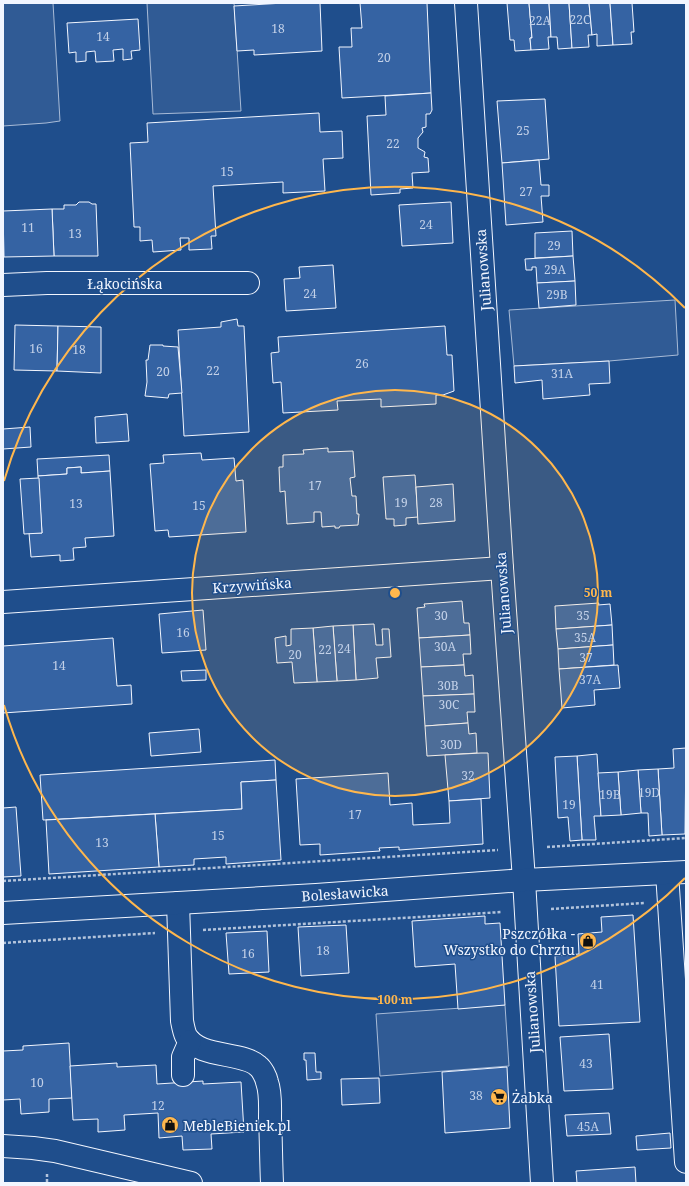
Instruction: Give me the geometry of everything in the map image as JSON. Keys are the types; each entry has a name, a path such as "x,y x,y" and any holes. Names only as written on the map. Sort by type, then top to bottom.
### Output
{"street":[{"name":"Julianowska","path":"466,3 502,568 526,911 542,1183"},
{"name":"Łąkocińska","path":"3,285 47,283 248,283"},
{"name":"Krzywińska","path":"3,602 502,568"},
{"name":"Bolesławicka","path":"3,913 316,895 524,880 676,872"},
{"path":"676,872 668,901 685,1126 686,1162"},
{"path":"178,903 182,1021 186,1035 190,1041 198,1047 215,1053 249,1061 259,1066 267,1081 270,1096 272,1183"},
{"path":"183,1075 183,1057 190,1041"},
{"path":"3,1146 55,1151 191,1183"}],"path":[{"path":"3,881 686,838"},
{"path":"3,943 668,901"}],"shaded area":[{"path":"3,3 53,3 60,121 3,126"},
{"path":"147,3 234,3 241,111 153,114"},
{"path":"675,300 678,355 609,361 514,366 509,310"},
{"path":"505,1005 509,1066 380,1076 376,1014"}],"building":[{"path":"284,3 320,3 322,51 254,55 254,50 237,51 234,6"},
{"path":"360,3 427,3 431,93 342,98 339,47 352,47 351,28 362,28"},
{"path":"507,3 529,3 532,38 530,38 531,50 515,51 514,40 510,40"},
{"path":"529,3 549,3 551,37 548,37 549,49 531,50 530,38 532,38"},
{"path":"549,3 569,3 572,48 558,49 557,37 551,37"},
{"path":"569,3 589,3 592,35 588,35 589,47 572,48"},
{"path":"589,3 610,3 613,45 597,46 597,34 592,35"},
{"path":"610,3 632,3 634,32 631,32 632,44 613,45"},
{"path":"138,19 140,50 131,51 132,59 123,60 123,49 113,50 114,61 96,62 95,51 86,52 86,61 76,62 76,52 69,53 67,23"},
{"path":"431,93 432,110 430,114 426,114 426,127 422,128 423,132 418,138 418,148 425,152 424,157 428,158 429,172 412,173 413,188 400,189 400,193 371,195 367,116 386,115 385,96"},
{"path":"545,99 549,159 502,163 497,101"},
{"path":"319,113 320,132 342,131 343,158 323,159 325,191 283,193 283,182 213,186 216,236 211,236 212,249 189,250 189,238 180,238 181,250 153,252 152,240 140,241 140,227 134,227 130,143 148,142 147,123"},
{"path":"539,160 541,185 549,185 549,196 541,196 543,222 506,225 502,163"},
{"path":"79,202 96,204 98,256 54,256 52,209 64,209 64,205 76,205"},
{"path":"451,202 453,243 402,246 399,205"},
{"path":"52,209 54,256 4,257 3,211"},
{"path":"572,231 573,256 535,258 535,233"},
{"path":"573,256 575,281 537,283 536,267 532,267 532,270 526,270 525,259"},
{"path":"333,265 336,308 286,311 284,279 300,278 299,267"},
{"path":"575,281 576,305 539,308 537,283"},
{"path":"237,319 238,326 244,326 249,432 184,436 178,330 221,327 221,322"},
{"path":"15,325 58,326 57,371 14,370"},
{"path":"58,326 101,327 101,373 57,371"},
{"path":"445,326 447,355 452,355 454,391 443,395 436,395 436,404 381,407 381,399 337,401 338,410 283,413 281,382 273,383 271,353 279,352 278,337"},
{"path":"150,345 178,347 182,393 169,394 168,398 145,396 147,382 146,360 148,360"},
{"path":"609,361 610,383 589,384 590,395 543,399 542,380 515,383 514,366"},
{"path":"127,414 129,441 96,443 95,417"},
{"path":"30,427 31,447 3,449 3,429"},
{"path":"328,448 328,452 353,451 355,477 350,478 352,496 356,496 357,514 359,514 358,525 340,526 339,528 335,528 335,526 322,527 321,512 314,512 314,522 287,524 285,491 280,492 279,467 283,467 283,455 304,454 303,450"},
{"path":"201,453 202,460 234,458 236,481 243,480 246,532 169,537 168,530 155,531 150,464 164,463 163,455"},
{"path":"109,455 110,471 81,473 81,467 67,468 67,474 38,476 37,459"},
{"path":"81,467 81,473 110,471 114,536 85,538 86,547 73,548 74,560 60,561 60,555 31,557 29,533 42,533 38,476 67,474 67,468"},
{"path":"415,475 418,517 406,518 406,525 394,526 394,519 386,519 383,477"},
{"path":"39,478 42,533 24,534 20,479"},
{"path":"453,484 455,521 418,524 416,487"},
{"path":"462,601 464,623 469,623 470,635 419,638 417,608 425,607 424,604"},
{"path":"599,603 598,605 610,604 612,625 556,629 555,606"},
{"path":"203,610 206,650 162,653 159,614"},
{"path":"374,624 376,645 383,645 382,629 389,629 391,657 376,658 378,678 356,680 353,625"},
{"path":"353,625 356,680 337,681 333,626"},
{"path":"612,625 613,645 558,649 556,629"},
{"path":"333,626 337,681 317,682 313,628"},
{"path":"313,628 317,682 294,683 292,662 277,663 275,638 286,636 286,646 291,645 291,629"},
{"path":"470,635 471,654 463,654 464,665 421,667 419,638"},
{"path":"113,638 117,686 131,685 132,704 3,713 3,646"},
{"path":"613,645 614,665 559,669 558,649"},
{"path":"464,665 465,676 473,675 474,694 423,696 421,667"},
{"path":"618,665 620,688 594,690 595,705 562,708 559,669"},
{"path":"206,670 206,680 182,681 181,671"},
{"path":"474,694 475,712 467,712 468,723 425,726 423,696"},
{"path":"468,723 469,734 476,733 477,753 427,756 425,726"},
{"path":"199,729 201,752 151,756 149,733"},
{"path":"686,748 685,834 662,835 658,769 674,768 673,749"},
{"path":"488,753 490,798 449,801 445,755"},
{"path":"597,754 601,816 594,816 596,840 582,840 577,756"},
{"path":"577,756 582,840 570,841 568,817 558,818 555,757"},
{"path":"275,760 276,780 241,782 242,809 43,820 40,775"},
{"path":"658,769 662,835 649,836 648,813 641,813 638,770"},
{"path":"638,770 641,813 621,815 618,772"},
{"path":"618,772 621,815 601,816 598,773"},
{"path":"388,773 390,805 412,803 413,825 450,823 449,801 481,799 483,844 399,850 399,847 379,848 380,851 320,855 320,844 300,845 296,779"},
{"path":"276,780 281,860 226,864 226,857 194,859 194,865 159,867 155,814 242,809 241,782"},
{"path":"16,807 21,876 3,877 3,808"},
{"path":"155,814 159,867 49,874 46,820"},
{"path":"633,915 640,1022 559,1026 555,956 579,954 578,934 602,932 601,917"},
{"path":"485,916 485,924 500,923 505,1005 458,1009 455,964 415,967 412,921"},
{"path":"346,925 349,973 301,976 298,927"},
{"path":"267,931 269,972 229,974 226,933"},
{"path":"609,1034 613,1089 564,1091 560,1037"},
{"path":"69,1043 72,1098 49,1099 49,1112 21,1114 20,1099 3,1100 3,1051 23,1050 23,1046"},
{"path":"304,1053 315,1053 316,1072 321,1072 321,1079 307,1080 306,1060 304,1060"},
{"path":"117,1063 117,1067 156,1065 157,1084 203,1081 203,1084 241,1082 244,1132 211,1134 212,1149 183,1150 182,1136 159,1138 158,1113 124,1115 125,1130 98,1132 98,1119 73,1120 70,1066"},
{"path":"507,1067 510,1128 445,1133 442,1072"},
{"path":"379,1078 380,1103 342,1105 341,1079"},
{"path":"609,1113 611,1134 567,1136 565,1115"},
{"path":"670,1133 671,1148 637,1150 636,1136"},
{"path":"635,1167 636,1183 577,1183 576,1171"}],"place":[{"name":"Pszczółka - Wszystko do Chrztu","path":"588,941"},
{"name":"Żabka","path":"499,1097"},
{"name":"MebleBieniek.pl","path":"170,1125"}]}
